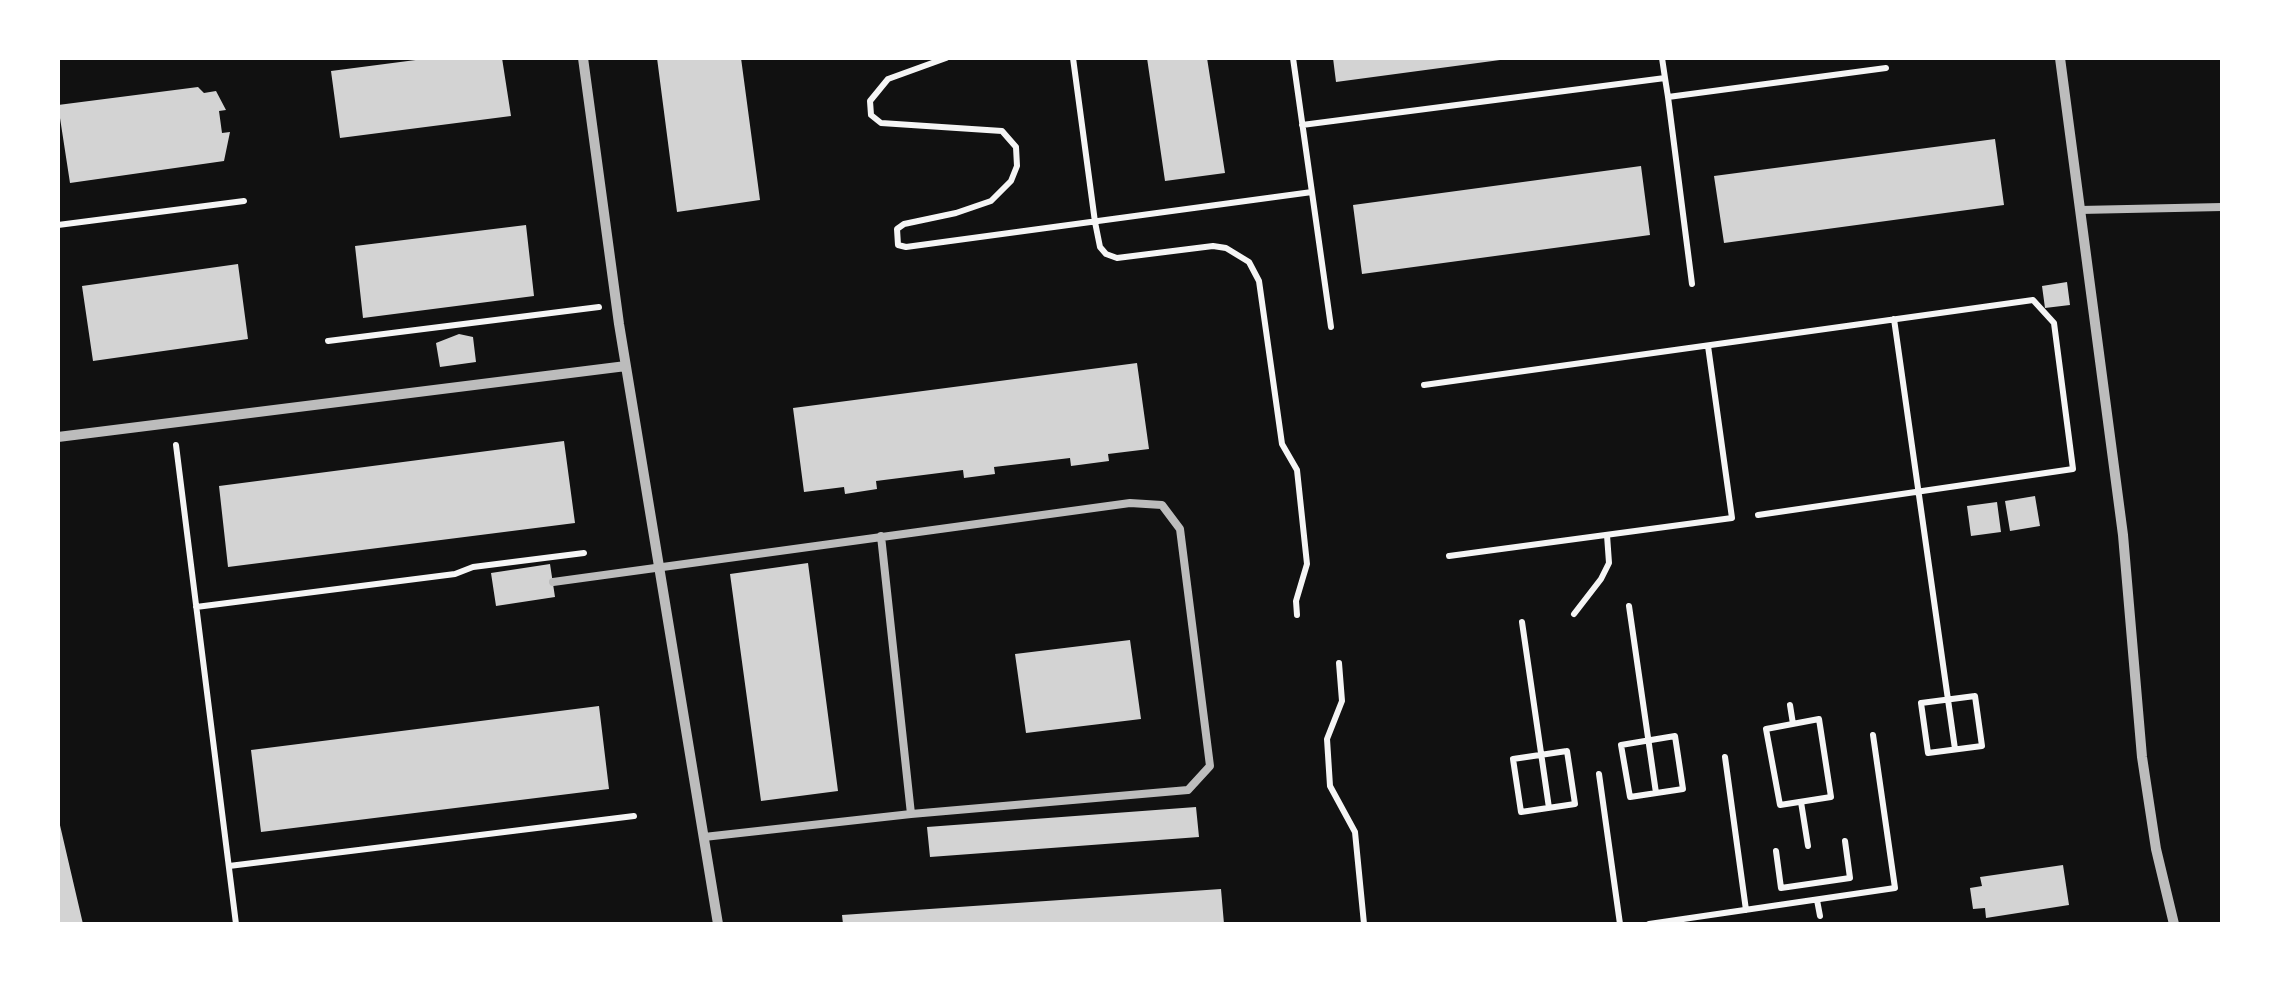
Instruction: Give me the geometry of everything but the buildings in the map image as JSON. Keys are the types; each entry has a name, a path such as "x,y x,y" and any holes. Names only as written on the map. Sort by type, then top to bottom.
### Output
{"street":[{"path":"583,58 626,366 718,924"},
{"path":"2060,58 2124,535 2142,757 2156,849 2174,924"},
{"path":"58,437 626,366"}],"lane":[{"path":"2080,210 2222,207"},
{"path":"553,582 1130,502 1162,505 1180,529 1210,766 1188,790 911,814 704,838"},
{"path":"881,536 911,814"}],"path":[{"path":"946,58 888,79 870,101 871,115 881,123 1002,132 1016,146 1017,166 1010,181 992,201 904,224 897,229 898,245 1312,192"},
{"path":"1073,58 1100,247 1110,258 1213,246 1237,252 1259,280 1282,444 1297,470 1307,564 1296,601 1297,615"},
{"path":"1293,58 1331,327"},
{"path":"1662,58 1692,284"},
{"path":"1668,97 1886,68"},
{"path":"1302,125 1664,78"},
{"path":"58,225 244,201"},
{"path":"1424,385 2034,300 2054,323 2073,468 1758,515"},
{"path":"328,341 600,307"},
{"path":"1894,319 1955,750"},
{"path":"1449,556 1732,518 1708,346"},
{"path":"176,445 236,924"},
{"path":"1574,614 1609,563 1607,534"},
{"path":"196,607 599,551"},
{"path":"1629,606 1656,794"},
{"path":"1522,622 1549,808"},
{"path":"1340,663 1342,700 1327,739 1330,786 1354,832 1364,924"},
{"path":"1975,696 1982,746 1955,750 1928,753 1921,703 1975,696"},
{"path":"1790,705 1793,724"},
{"path":"1819,719 1831,797 1780,805 1766,729 1793,724 1819,719"},
{"path":"1650,924 1895,888 1873,735"},
{"path":"1675,736 1683,789 1656,794 1630,798 1621,744 1675,736"},
{"path":"1567,750 1576,804 1549,808 1522,812 1513,759 1567,750"},
{"path":"1725,756 1746,910"},
{"path":"1599,774 1620,924"},
{"path":"1801,802 1808,846"},
{"path":"229,866 634,816"},
{"path":"1776,851 1780,888 1850,878 1845,841"},
{"path":"1817,900 1820,916"}]}
